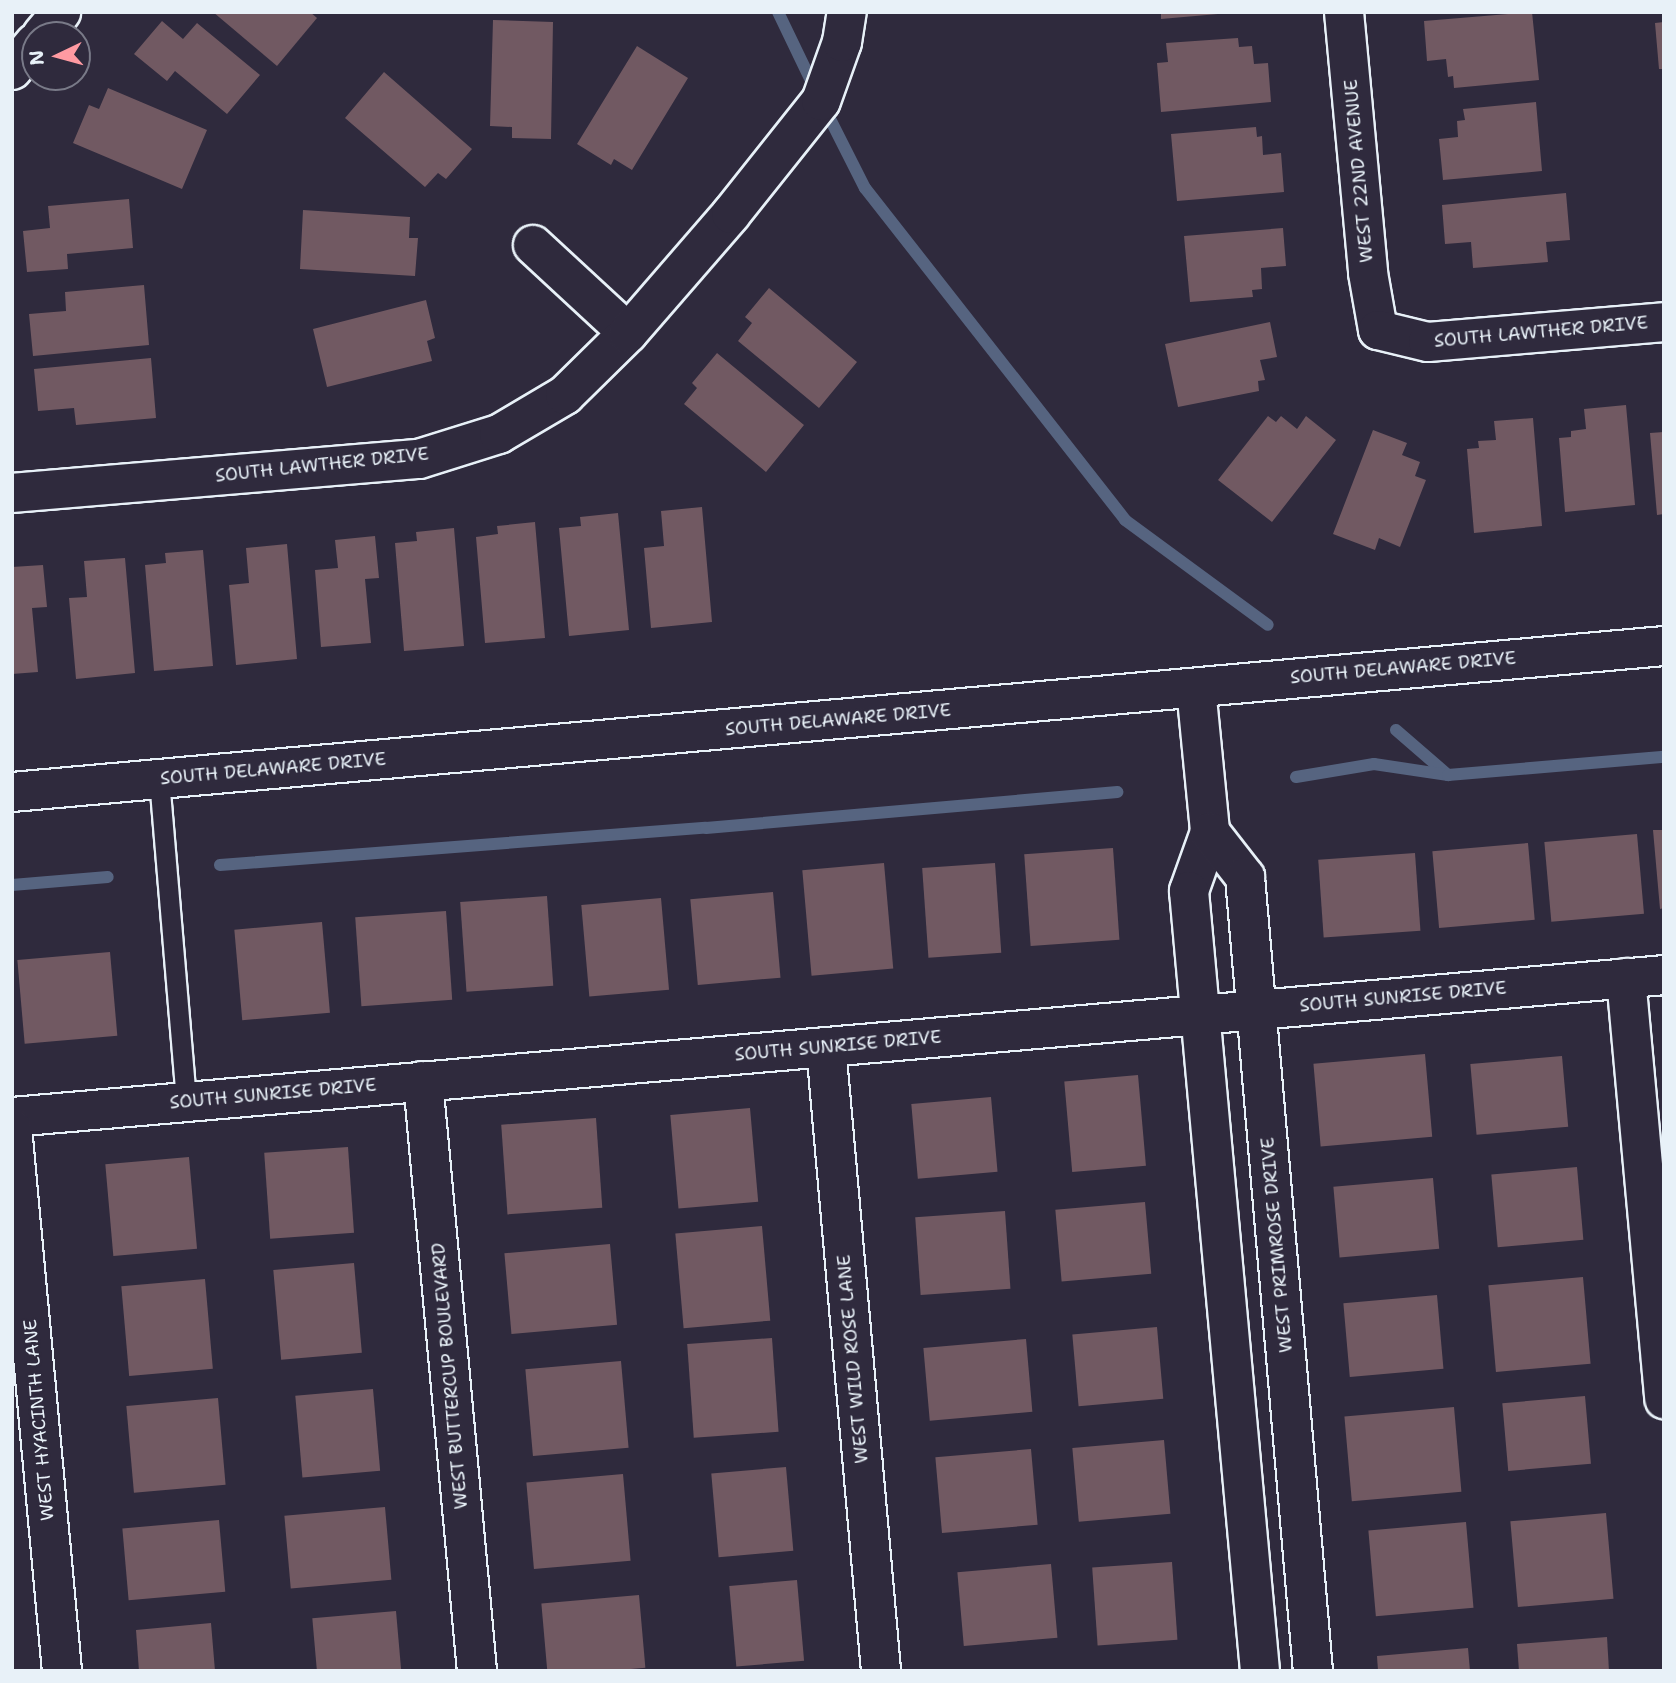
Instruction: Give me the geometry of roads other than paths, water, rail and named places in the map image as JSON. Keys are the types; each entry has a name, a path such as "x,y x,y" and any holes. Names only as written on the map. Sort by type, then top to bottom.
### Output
{"street":[{"name":"SOUTH LAWTHER DRIVE","path":"12,493 419,459 499,434 565,395 628,333 821,101 842,42 847,12"},
{"name":"WEST 22ND AVENUE","path":"1344,12 1368,273 1378,330"},
{"path":"533,245 628,333"},
{"name":"SOUTH LAWTHER DRIVE","path":"1378,330 1428,342 1664,321"},
{"name":"SOUTH DELAWARE DRIVE","path":"12,792 1664,646"},
{"path":"1196,688 1210,832 1189,891 1259,1671"},
{"name":"WEST PRIMROSE DRIVE","path":"1210,832 1245,877 1313,1671"},
{"name":"SOUTH SUNRISE DRIVE","path":"12,1116 1664,975"},
{"path":"1626,978 1664,1399"},
{"name":"WEST WILD ROSE LANE","path":"826,1047 881,1671"},
{"name":"WEST BUTTERCUP BOULEVARD","path":"423,1081 477,1671"},
{"name":"WEST HYACINTH LANE","path":"12,1128 62,1671"}],"lane":[{"path":"159,779 186,1101"}],"waterway":[{"path":"778,12 816,91"},
{"path":"824,107 865,188 1125,520 1268,625"},
{"path":"1396,730 1448,775"},
{"path":"1296,777 1374,764 1448,775 1664,757"},
{"path":"220,865 706,828 1117,792"},
{"path":"12,885 108,877"}]}
